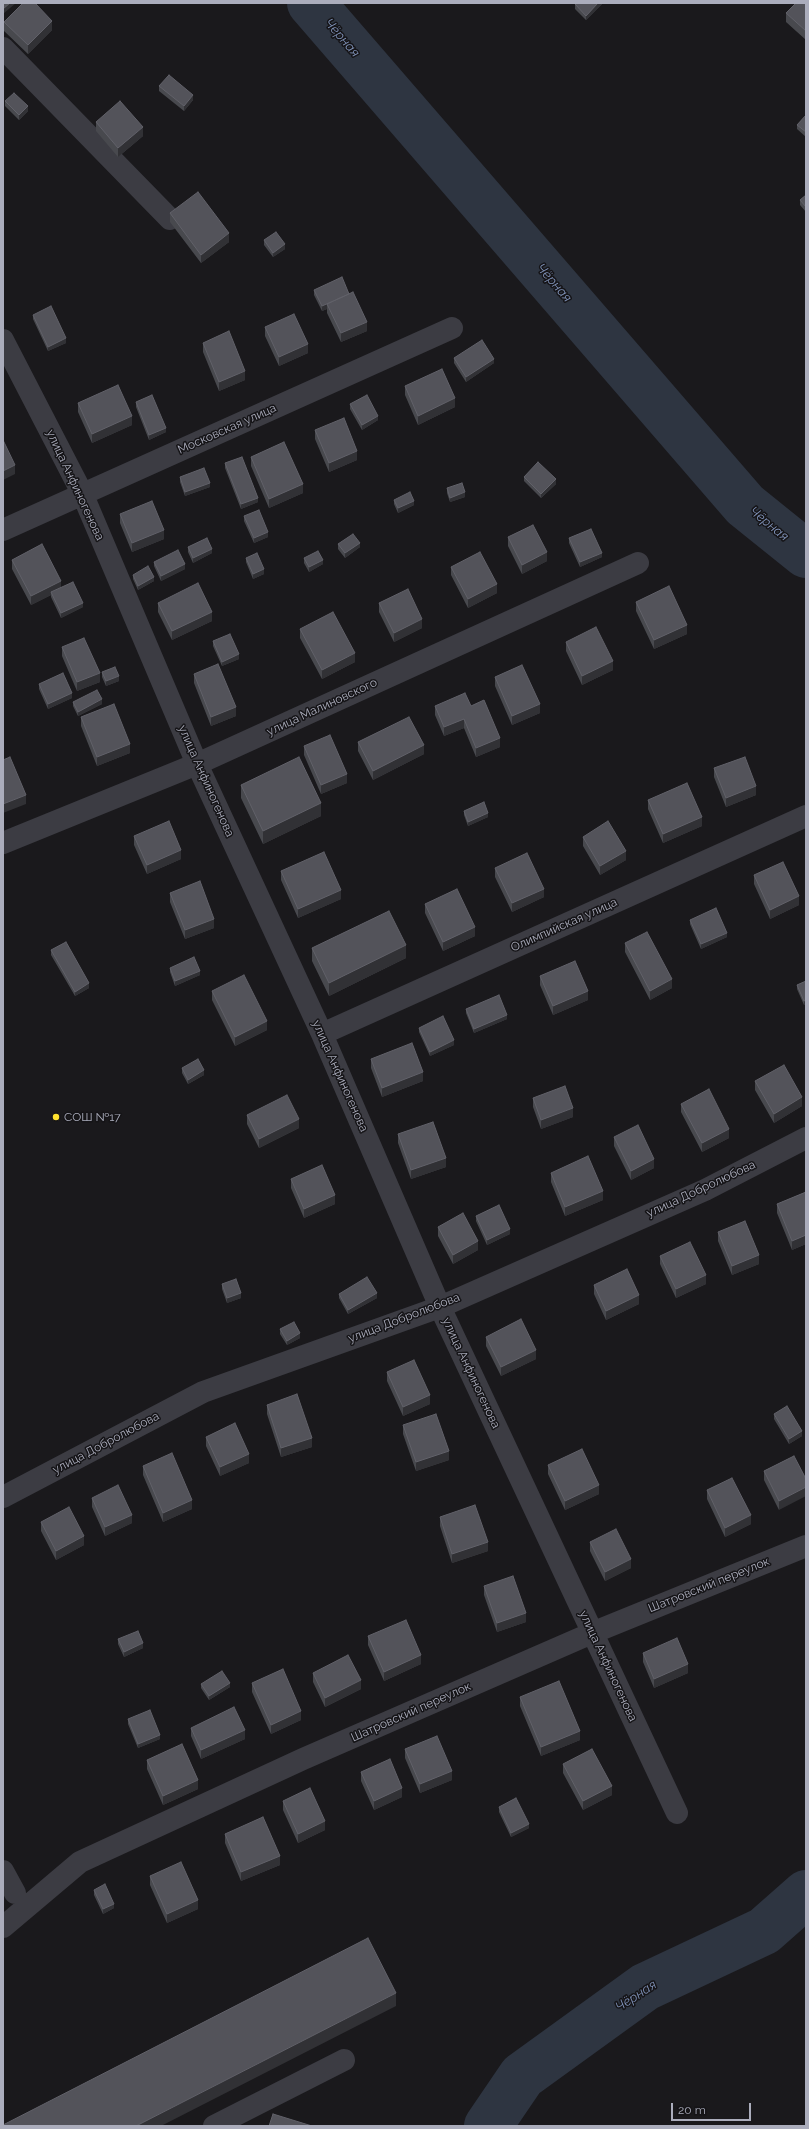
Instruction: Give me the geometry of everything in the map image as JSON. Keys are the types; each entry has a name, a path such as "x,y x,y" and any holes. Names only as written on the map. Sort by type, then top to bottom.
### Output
{"street":[{"path":"3,48 170,219"},
{"name":"Московская улица","path":"3,530 452,328"},
{"name":"улица Анфиногенова","path":"3,340 82,494 197,764 322,1034 440,1307 677,1813"},
{"name":"улица Малиновского","path":"3,843 197,764 638,563"},
{"name":"Олимпийская улица","path":"322,1034 806,816"},
{"name":"улица Добролюбова","path":"3,1497 203,1392 440,1307 705,1190 806,1138"},
{"name":"Шатровский переулок","path":"3,1927 22,1898 80,1862 303,1759 592,1632 806,1546"},
{"path":"3,1871 22,1898"},
{"path":"225,2123 344,2060"}],"building":[{"path":"3,3 10,3 3,9"},
{"path":"23,3 35,3 52,21 28,45 4,22"},
{"path":"598,3 586,16 575,4"},
{"path":"796,3 806,3 806,31 786,13"},
{"path":"169,75 193,95 184,106 159,86"},
{"path":"14,93 28,106 19,115 5,101"},
{"path":"120,101 143,127 118,148 96,122"},
{"path":"806,115 806,132 797,125"},
{"path":"198,192 229,233 201,255 170,213"},
{"path":"806,195 806,207 800,200"},
{"path":"276,232 285,244 273,253 264,240"},
{"path":"342,277 349,294 322,306 314,290"},
{"path":"353,292 367,322 341,333 327,304"},
{"path":"51,306 66,338 48,347 33,315"},
{"path":"294,314 308,344 279,357 265,327"},
{"path":"229,331 245,371 219,382 203,343"},
{"path":"482,340 494,359 466,377 454,358"},
{"path":"442,369 455,398 418,416 405,386"},
{"path":"118,385 132,416 92,434 78,403"},
{"path":"152,395 166,428 149,435 136,402"},
{"path":"367,395 378,416 362,425 350,404"},
{"path":"344,418 357,451 329,463 315,430"},
{"path":"3,440 15,465 3,471"},
{"path":"284,442 303,484 269,499 251,457"},
{"path":"242,457 258,498 241,504 225,463"},
{"path":"538,462 556,479 541,494 524,477"},
{"path":"204,468 210,483 185,492 180,477"},
{"path":"462,483 465,492 450,498 447,488"},
{"path":"410,492 414,501 398,508 394,500"},
{"path":"152,501 164,530 132,543 120,514"},
{"path":"259,510 268,532 254,538 244,516"},
{"path":"533,525 547,552 522,565 508,537"},
{"path":"591,529 602,553 580,562 569,538"},
{"path":"353,534 360,543 345,553 338,544"},
{"path":"207,538 212,549 193,558 188,547"},
{"path":"42,544 61,581 31,596 12,560"},
{"path":"178,550 185,564 161,576 154,562"},
{"path":"318,551 323,560 309,567 304,558"},
{"path":"480,552 497,584 468,599 451,567"},
{"path":"257,553 264,569 253,574 246,558"},
{"path":"148,566 154,577 138,586 133,575"},
{"path":"73,582 83,603 61,613 51,592"},
{"path":"198,583 212,612 172,631 158,603"},
{"path":"669,586 687,625 654,640 636,602"},
{"path":"408,589 422,619 394,633 379,603"},
{"path":"333,612 355,653 322,670 300,629"},
{"path":"596,627 613,661 582,676 566,642"},
{"path":"230,634 239,654 222,662 213,641"},
{"path":"84,638 100,673 77,682 62,647"},
{"path":"218,664 236,707 211,717 194,674"},
{"path":"522,665 540,704 512,716 495,677"},
{"path":"115,667 119,676 106,681 102,672"},
{"path":"63,673 72,693 48,704 39,684"},
{"path":"97,690 102,699 78,712 73,702"},
{"path":"465,693 471,706 484,700 500,738 476,748 464,719 444,727 435,706"},
{"path":"114,704 130,744 97,757 81,717"},
{"path":"409,717 424,745 373,771 358,742"},
{"path":"330,735 347,774 321,785 304,746"},
{"path":"10,757 26,795 3,804 3,760"},
{"path":"299,757 321,803 263,831 241,785"},
{"path":"745,757 756,786 726,798 714,768"},
{"path":"687,783 702,817 663,834 648,800"},
{"path":"484,802 488,813 468,822 464,811"},
{"path":"169,821 181,850 147,865 134,836"},
{"path":"608,821 626,851 600,866 583,837"},
{"path":"324,852 341,890 298,909 281,871"},
{"path":"527,853 544,889 512,903 495,868"},
{"path":"783,862 799,896 770,910 754,875"},
{"path":"200,881 214,919 185,930 170,893"},
{"path":"457,889 475,927 443,942 425,904"},
{"path":"716,908 727,933 701,944 690,920"},
{"path":"389,911 406,945 329,983 312,948"},
{"path":"647,932 672,979 650,991 625,943"},
{"path":"66,942 89,983 75,992 51,950"},
{"path":"194,957 200,971 175,981 170,968"},
{"path":"575,961 588,991 553,1006 540,976"},
{"path":"244,975 267,1021 235,1037 212,991"},
{"path":"806,981 806,1000 804,1001 797,985"},
{"path":"499,995 507,1015 474,1029 466,1009"},
{"path":"443,1016 454,1040 430,1052 419,1028"},
{"path":"412,1043 423,1072 382,1088 371,1059"},
{"path":"198,1059 204,1070 188,1080 182,1068"},
{"path":"784,1065 802,1097 774,1114 755,1081"},
{"path":"565,1086 573,1108 541,1120 533,1098"},
{"path":"709,1089 729,1129 702,1143 681,1104"},
{"path":"287,1095 299,1119 259,1139 247,1115"},
{"path":"433,1122 446,1158 411,1170 398,1134"},
{"path":"638,1125 654,1159 631,1171 614,1137"},
{"path":"588,1156 603,1191 565,1207 551,1173"},
{"path":"322,1165 335,1195 304,1209 291,1179"},
{"path":"806,1192 806,1235 792,1241 777,1204"},
{"path":"499,1205 510,1229 487,1240 476,1216"},
{"path":"463,1213 478,1241 453,1255 438,1227"},
{"path":"745,1221 759,1255 732,1266 718,1232"},
{"path":"690,1242 706,1275 676,1289 660,1256"},
{"path":"627,1269 639,1295 606,1311 594,1285"},
{"path":"367,1277 377,1293 348,1310 339,1294"},
{"path":"236,1279 241,1293 227,1298 222,1284"},
{"path":"521,1319 536,1350 501,1367 486,1337"},
{"path":"294,1322 300,1333 287,1341 280,1329"},
{"path":"414,1360 430,1395 403,1407 387,1372"},
{"path":"297,1394 312,1438 281,1448 267,1405"},
{"path":"787,1406 802,1431 789,1439 774,1414"},
{"path":"436,1414 449,1451 416,1462 403,1425"},
{"path":"235,1423 249,1454 220,1467 206,1437"},
{"path":"582,1449 599,1485 565,1501 548,1465"},
{"path":"172,1453 192,1500 163,1513 143,1466"},
{"path":"794,1456 806,1479 806,1487 779,1501 764,1471"},
{"path":"732,1478 751,1515 725,1528 707,1490"},
{"path":"118,1485 132,1515 105,1527 92,1498"},
{"path":"475,1505 488,1542 452,1554 440,1517"},
{"path":"69,1507 84,1536 56,1551 41,1522"},
{"path":"616,1529 631,1559 605,1572 590,1542"},
{"path":"513,1576 526,1613 497,1623 484,1586"},
{"path":"406,1620 421,1655 384,1672 368,1636"},
{"path":"138,1631 143,1643 124,1652 118,1639"},
{"path":"677,1638 688,1664 654,1679 643,1653"},
{"path":"348,1655 361,1680 325,1698 313,1673"},
{"path":"283,1669 301,1711 271,1725 252,1683"},
{"path":"222,1671 230,1683 209,1696 201,1684"},
{"path":"559,1681 580,1731 541,1747 520,1697"},
{"path":"234,1707 245,1730 201,1750 191,1728"},
{"path":"150,1710 160,1735 138,1744 128,1719"},
{"path":"437,1736 452,1771 420,1784 405,1749"},
{"path":"182,1744 198,1780 163,1796 147,1760"},
{"path":"592,1749 612,1786 583,1801 563,1764"},
{"path":"390,1759 402,1788 374,1801 361,1772"},
{"path":"310,1788 325,1821 298,1834 283,1801"},
{"path":"516,1798 529,1824 511,1833 499,1807"},
{"path":"263,1817 280,1856 241,1872 225,1834"},
{"path":"181,1862 198,1900 167,1914 150,1876"},
{"path":"105,1884 114,1904 103,1909 94,1890"},
{"path":"368,1938 396,1993 136,2126 3,2126 3,2125"},
{"path":"273,2114 312,2126 269,2126"}],"waterway":[{"name":"Чёрная","path":"311,3 745,505 806,554"},
{"name":"Чёрная","path":"488,2126 522,2076 645,1987 764,1931 806,1894"}],"place":[{"name":"СОШ №17","path":"56,1117"}]}
